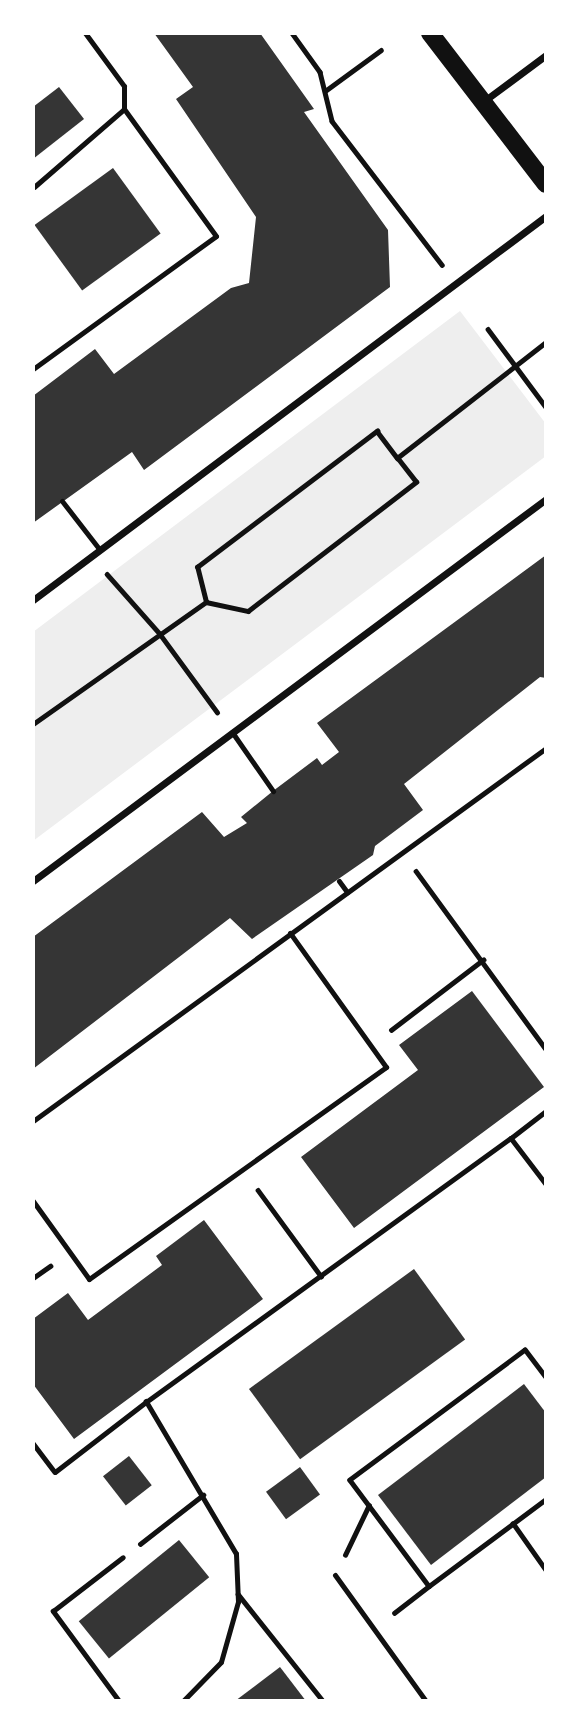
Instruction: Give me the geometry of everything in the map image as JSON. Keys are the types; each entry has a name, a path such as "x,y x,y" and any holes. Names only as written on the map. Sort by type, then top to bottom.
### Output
{"main road":[{"path":"430,33 546,184"}],"street":[{"path":"482,102 546,55"},
{"path":"33,600 546,216"},
{"path":"33,881 546,499"}],"lane":[{"path":"33,369 216,236 124,109 124,86 85,33"},
{"path":"34,187 124,109"},
{"path":"62,501 100,550"},
{"path":"232,733 273,791"},
{"path":"33,1121 546,748"},
{"path":"339,881 347,892"},
{"path":"33,1201 89,1279 386,1068 290,933"},
{"path":"119,1701 52,1611 123,1557"},
{"path":"335,1575 426,1701"}],"path":[{"path":"292,33 320,72 332,121 449,274"},
{"path":"325,91 381,50"},
{"path":"488,329 546,407"},
{"path":"397,458 546,342"},
{"path":"33,723 206,602 248,611 416,482 377,431 197,568 206,602"},
{"path":"100,550 108,576 160,635 232,733"},
{"path":"402,853 546,1049"},
{"path":"370,1045 483,960"},
{"path":"33,1443 55,1472 146,1402 546,1111"},
{"path":"511,1138 546,1184"},
{"path":"242,1170 321,1276"},
{"path":"429,1586 350,1480 525,1350 546,1378"},
{"path":"146,1402 236,1554 238,1593 222,1662 183,1701"},
{"path":"123,1557 203,1495"},
{"path":"374,1628 546,1499"},
{"path":"335,1575 369,1505"},
{"path":"513,1523 546,1570"},
{"path":"238,1593 323,1701"}],"shaded area":[{"path":"460,311 546,424 546,456 33,841 33,632"}],"building":[{"path":"154,33 260,33 314,109 304,112 388,230 390,287 144,470 132,452 33,523 33,396 95,349 114,374 231,288 249,283 256,217 176,99 193,87"},
{"path":"59,87 84,119 33,159 33,107"},
{"path":"113,168 161,234 82,291 35,225"},
{"path":"546,555 546,678 540,677 404,784 423,810 375,846 373,855 252,939 230,918 33,1069 33,937 202,812 224,837 247,823 241,817 273,791 317,758 322,765 339,752 317,723"},
{"path":"472,991 544,1087 354,1228 301,1157 418,1070 399,1045"},
{"path":"204,1220 263,1299 74,1439 33,1384 33,1319 68,1293 88,1320 162,1265 156,1256"},
{"path":"414,1269 465,1339 300,1459 249,1389"},
{"path":"524,1384 546,1413 546,1477 431,1565 378,1495"},
{"path":"129,1456 152,1485 126,1505 103,1476"},
{"path":"300,1467 320,1495 286,1519 266,1492"},
{"path":"179,1540 209,1577 109,1658 79,1621"},
{"path":"280,1667 306,1701 235,1701"}]}
